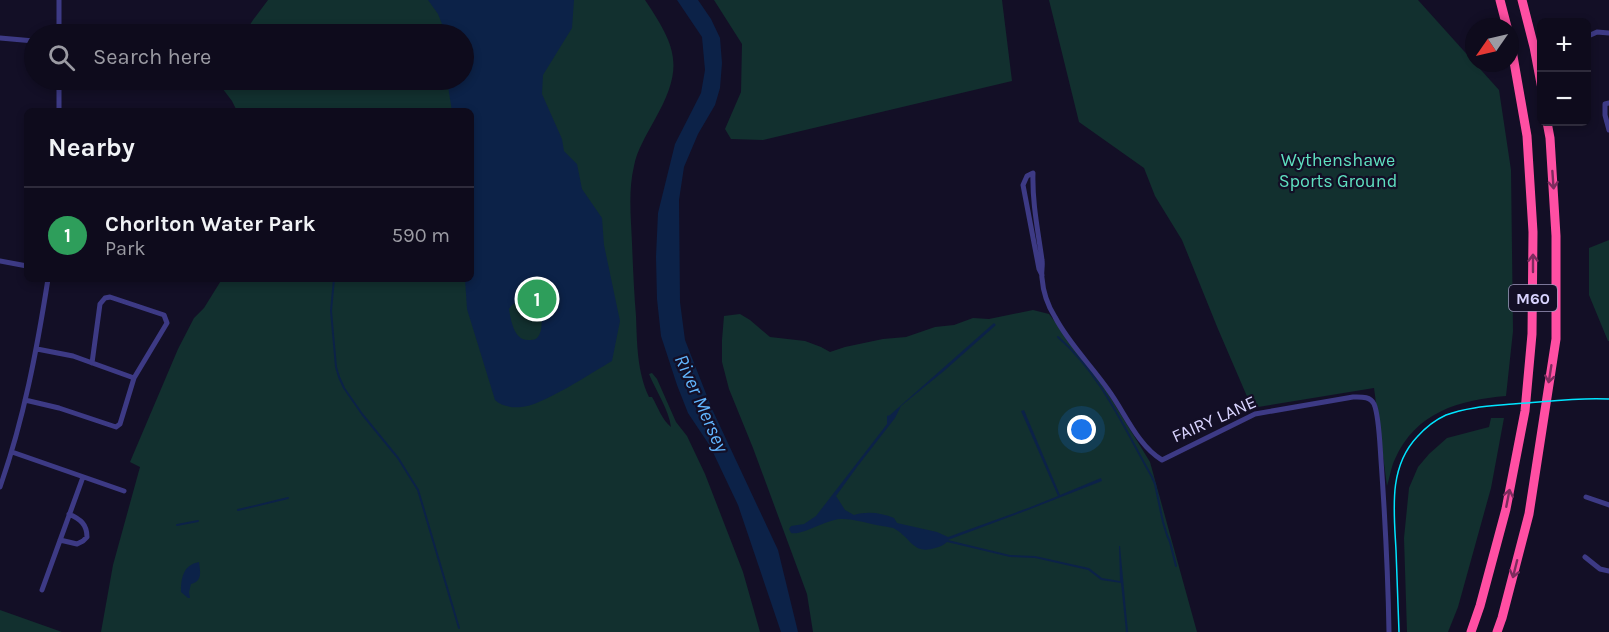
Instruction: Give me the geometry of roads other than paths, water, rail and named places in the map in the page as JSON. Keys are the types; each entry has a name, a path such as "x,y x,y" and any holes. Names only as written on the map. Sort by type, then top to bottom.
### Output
{"highway":[{"path":"1500,0 1505,18"},
{"path":"1522,0 1539,72"},
{"name":"M60","path":"1471,632 1506,509 1525,411 1532,334 1533,232 1528,148 1515,72"},
{"name":"M60","path":"1497,632 1529,514 1556,339 1556,236 1548,126"}],"street":[{"path":"59,0 59,24"},
{"path":"1591,35 1597,32 1609,33"},
{"path":"0,38 24,40"},
{"path":"59,90 59,108"},
{"path":"1609,103 1605,104 1605,115 1609,130"},
{"name":"FAIRY LANE","path":"1042,274 1039,269 1023,185 1027,176 1033,173 1035,208 1043,264 1042,274 1046,295 1055,318 1110,392 1134,431 1154,456 1162,460 1255,414 1353,397 1362,397 1373,402 1379,438 1387,548 1389,632"},
{"path":"0,261 24,265"},
{"path":"0,487 12,452 37,349 48,282"},
{"path":"25,400 59,408 116,427 120,424 134,378 167,323 164,315 110,297 105,298 100,304 92,363"},
{"path":"37,349 74,356 134,378"},
{"path":"12,452 124,491"},
{"path":"42,590 83,477"},
{"path":"1594,491 1589,498 1609,505"},
{"path":"60,540 77,544 83,542 87,537 86,528 69,514"},
{"path":"1585,557 1600,569 1609,571"},
{"path":"1585,570 1590,562"}],"water":[{"path":"428,0 574,0 572,28 543,75 542,94 562,139 564,151 577,164 582,189 602,218 604,245 620,321 612,361 553,395 521,407 510,407 495,400 467,309 465,282 474,282 474,108 452,108 449,90 474,90 474,24 442,24","holes":["529,299 537,306 542,323 540,334 536,339 523,339 514,329 509,309 513,304"]},
{"name":"River Mersey","path":"677,0 698,0 720,38 722,63 720,88 715,105 698,134 684,167 679,200 680,302 685,340 712,409 778,550 798,632 781,632 738,505 710,446 688,413 661,336 657,299 658,213 675,144 701,93 705,70 702,37"},
{"path":"994,323 996,325 901,406 895,418 836,496 845,510 854,515 869,513 885,515 894,518 897,523 937,532 948,537 1058,496 1021,411 1024,410 1060,495 1101,478 1102,481 948,540 1010,555 1035,556 1089,568 1102,578 1120,581 1120,546 1128,632 1126,632 1121,583 1101,580 1088,570 1035,558 1010,557 947,542 937,548 922,549 894,528 850,519 834,520 796,533 791,533 789,529 791,526 804,524 816,516 887,424 887,416"},
{"path":"199,562 199,578 191,584 190,598 188,598 181,592 182,577 189,566"}],"waterway":[{"path":"334,282 331,311 339,377 362,414 398,458 418,490 459,628"},
{"path":"1058,337 1087,368 1099,385 1152,477 1176,566"},
{"path":"238,510 288,498"},
{"path":"177,525 198,521"}],"tram line":[{"path":"1399,632 1394,520 1395,491 1401,462 1417,437 1438,419 1462,410 1561,400 1609,399"}],"place":[{"name":"Chorlton Water Park","path":"537,299"}],"park label":[{"name":"Wythenshawe Sports Ground","path":"1338,170"}]}
